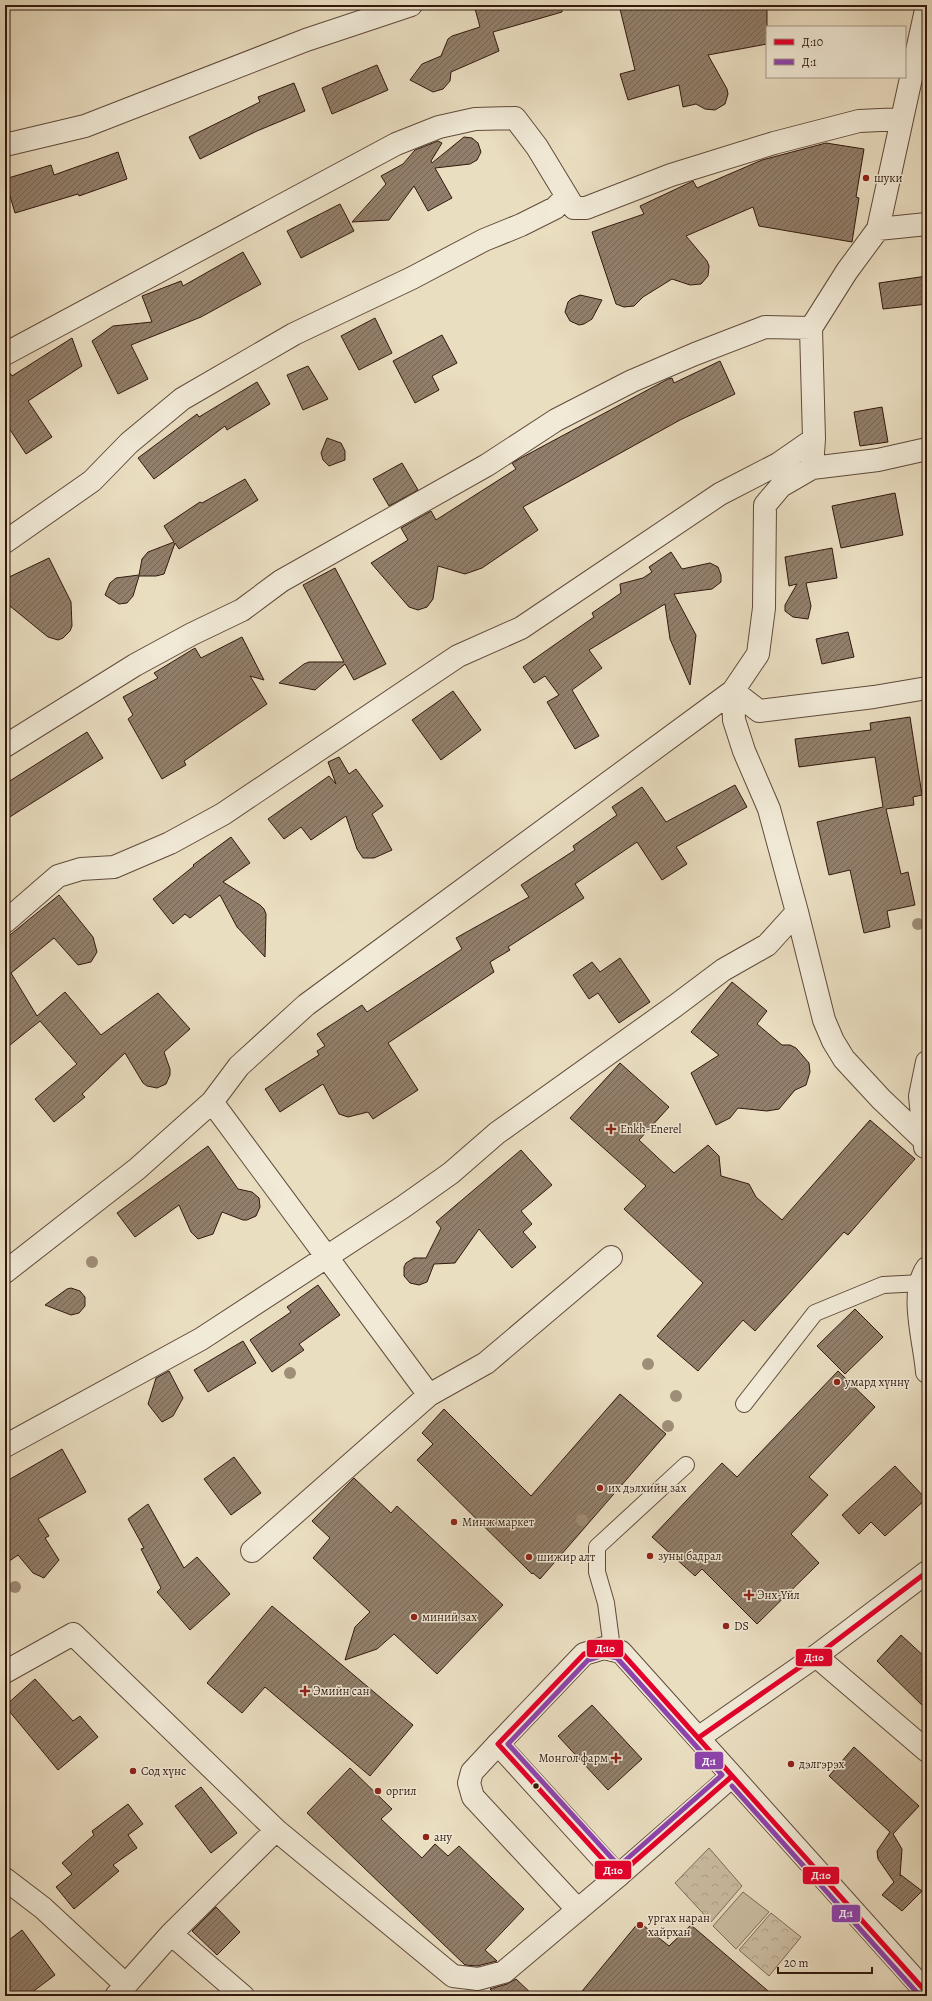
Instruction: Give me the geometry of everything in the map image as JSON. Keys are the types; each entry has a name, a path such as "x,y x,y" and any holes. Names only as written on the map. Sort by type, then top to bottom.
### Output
{"street":[{"path":"5,145 84,126 306,40 411,5"},
{"path":"812,468 814,439 810,328 847,271 878,229 902,119 921,58 927,5"},
{"path":"5,354 396,144 439,127 475,119 515,118 537,147 566,198 574,208 586,208 671,175 774,143 859,121 902,119"},
{"path":"5,542 92,481 129,443 182,400 294,334 412,278 484,240 521,225 555,208 566,198"},
{"path":"878,229 927,224"},
{"path":"5,746 135,665 192,634 242,610 281,581 487,465 556,420 632,381 695,354 765,327 810,328"},
{"path":"5,922 58,876 81,869 114,867 170,843 223,814 458,656 521,628 720,494 778,464 814,439"},
{"path":"5,1272 137,1169 212,1102 238,1066 306,1005 733,691 758,654 764,608 765,505 781,486 812,468 878,460 927,450"},
{"path":"733,691 759,711 874,697 927,688"},
{"path":"733,691 734,720 744,751 769,809 824,1020 832,1041 844,1059 926,1147"},
{"path":"5,1446 200,1339 327,1258 403,1207 451,1173 497,1133 723,970 767,945 797,912"},
{"path":"926,1147 920,1096 927,1062"},
{"path":"212,1102 429,1395"},
{"path":"252,1551 429,1395 486,1363 611,1257"},
{"path":"925,1275 919,1298 920,1329 927,1367"},
{"path":"698,1738 816,1656 927,1572"},
{"path":"5,1672 73,1634 276,1830 453,1976 478,1979 504,1972 618,1876 731,1777"},
{"path":"578,1910 473,1796 468,1783 472,1772 584,1654 595,1649 612,1648 621,1652 731,1777 927,1993"},
{"path":"816,1656 927,1751"},
{"path":"498,1744 618,1876"},
{"path":"5,1879 43,1908 121,1990 171,1934 276,1830"},
{"path":"171,1934 243,1996"}],"lane":[{"path":"744,1404 815,1313 883,1285 925,1275"},
{"path":"612,1648 606,1603 597,1572 597,1547 686,1465"}],"green space":[{"path":"709,1848 742,1886 711,1922 675,1883"},
{"path":"743,1892 769,1912 736,1949 713,1926"},
{"path":"771,1913 801,1937 769,1976 739,1950"}],"building":[{"path":"474,5 562,5 562,12 493,32 499,51 451,72 450,81 443,89 433,92 410,80 422,64 441,56 448,39 452,36 480,27"},
{"path":"619,5 767,5 766,44 708,55 727,89 728,94 725,104 715,110 705,109 696,104 683,107 679,85 628,100 620,74 635,70"},
{"path":"377,65 388,90 332,114 322,88"},
{"path":"294,83 305,111 257,131 200,159 189,137 260,102 258,97"},
{"path":"464,137 472,138 478,143 481,152 477,160 470,164 435,168 452,198 428,211 414,186 389,220 352,222 386,184 381,176 403,164 415,150 438,141 442,143 431,161 432,163"},
{"path":"826,143 864,149 856,197 859,198 852,242 759,226 753,207 686,236 707,261 709,266 708,276 701,284 690,285 672,279 643,297 634,306 624,307 616,304 592,232 644,214 640,206 693,181 697,188 762,160"},
{"path":"118,152 127,179 79,196 78,194 15,213 5,179 51,165 54,175"},
{"path":"340,204 354,231 301,258 287,231"},
{"path":"243,252 261,284 201,317 131,345 148,379 118,394 92,341 113,326 152,322 142,296 181,281 183,286"},
{"path":"927,276 927,304 883,309 879,283"},
{"path":"580,295 602,300 592,319 579,325 570,321 565,312 568,302"},
{"path":"375,318 392,353 359,370 341,336"},
{"path":"442,335 457,363 432,376 439,390 415,403 393,361"},
{"path":"72,338 82,366 28,401 52,437 26,454 5,422 5,366 12,376"},
{"path":"720,361 735,394 680,420 523,507 538,530 482,568 465,574 438,566 433,599 427,607 418,610 409,607 371,563 408,540 401,528 431,511 436,520 516,469 512,463 668,379 672,378 674,383"},
{"path":"308,366 328,399 303,410 287,375"},
{"path":"257,382 270,404 227,430 225,426 154,479 138,458 197,414 199,417"},
{"path":"882,407 888,442 860,446 854,412"},
{"path":"327,438 341,443 345,451 345,460 329,466 323,460 321,453"},
{"path":"402,463 418,490 389,506 373,479"},
{"path":"245,479 258,500 179,549 175,543 164,574 156,576 139,576 133,596 127,603 119,604 105,595 110,583 116,578 139,575 142,559 148,552 174,542 164,526 200,502 202,503"},
{"path":"895,493 903,535 841,548 832,506"},
{"path":"832,548 837,578 806,583 811,606 808,619 793,617 785,611 785,605 797,584 789,586 785,557"},
{"path":"671,552 682,569 710,563 718,567 721,575 721,582 712,589 674,594 696,635 690,685 670,639 665,604 589,650 602,668 572,690 599,736 575,749 547,702 559,695 545,676 534,683 523,667 594,617 592,613 621,593 620,584 643,578 652,572 649,567"},
{"path":"49,558 71,602 72,626 70,631 63,638 58,640 48,637 5,602 5,579"},
{"path":"335,568 386,664 354,680 345,664 315,690 279,683 304,664 309,662 344,662 303,585"},
{"path":"848,632 854,657 822,664 816,639"},
{"path":"242,637 264,680 250,676 267,704 184,761 186,765 162,779 128,719 133,715 123,697 158,678 154,673 195,648 201,658"},
{"path":"453,691 481,730 441,760 412,720"},
{"path":"910,717 922,795 913,797 914,805 886,809 901,874 908,872 915,905 887,911 890,927 864,933 850,870 829,875 817,822 883,807 875,757 799,767 795,739 871,730 870,723"},
{"path":"87,732 103,758 5,820 5,784"},
{"path":"339,757 349,774 356,769 383,806 372,814 392,850 374,858 363,858 357,849 346,816 311,840 301,827 284,839 268,819 329,776 336,784 328,762"},
{"path":"735,785 747,807 676,847 687,864 662,880 637,842 575,884 584,898 508,947 510,950 490,962 494,972 388,1043 418,1090 373,1119 368,1112 348,1117 339,1114 323,1084 280,1112 265,1089 319,1055 317,1051 325,1046 317,1034 362,1005 367,1012 462,949 456,938 529,897 521,885 575,850 573,846 617,815 612,807 642,787 666,822"},
{"path":"231,837 250,863 223,882 264,909 266,914 265,957 237,927 220,895 190,918 185,914 173,924 153,899 194,866 193,865"},
{"path":"59,895 93,937 97,952 91,962 78,965 54,938 11,973 37,1016 65,992 101,1035 158,993 190,1029 164,1052 170,1069 170,1075 166,1084 157,1088 147,1086 143,1083 125,1053 82,1094 85,1097 54,1122 35,1099 77,1064 40,1021 5,1049 5,939"},
{"path":"620,958 650,1002 619,1023 598,993 589,999 573,975 592,962 600,972"},
{"path":"732,982 767,1011 757,1024 782,1045 790,1045 796,1048 809,1063 810,1072 806,1085 795,1090 779,1109 767,1111 738,1108 730,1118 716,1125 691,1073 719,1055 691,1032"},
{"path":"620,1063 669,1107 639,1140 674,1173 708,1145 719,1156 721,1176 749,1184 756,1197 782,1220 870,1120 915,1159 848,1235 844,1232 755,1331 743,1320 698,1371 657,1336 703,1283 624,1209 646,1186 570,1118"},
{"path":"208,1146 238,1189 252,1192 259,1198 260,1207 256,1216 243,1220 222,1212 213,1234 198,1239 191,1232 179,1205 135,1237 117,1213"},
{"path":"521,1150 552,1185 521,1211 532,1224 523,1232 536,1247 512,1268 479,1229 455,1263 434,1264 427,1282 419,1285 410,1283 404,1276 404,1267 406,1263 414,1258 426,1258 441,1228 436,1222"},
{"path":"318,1285 340,1315 299,1344 304,1350 272,1372 250,1340 291,1312 287,1307"},
{"path":"71,1288 80,1291 85,1297 85,1306 79,1313 71,1315 45,1305 67,1289"},
{"path":"855,1309 883,1337 845,1374 817,1346"},
{"path":"243,1341 256,1363 208,1392 194,1370"},
{"path":"169,1371 183,1398 173,1416 162,1422 148,1404 156,1378"},
{"path":"838,1371 875,1407 809,1477 828,1495 791,1534 819,1563 757,1624 702,1569 695,1576 652,1537 722,1463 737,1477"},
{"path":"620,1394 666,1434 540,1579 533,1573 532,1574 417,1460 433,1444 422,1433 444,1409 531,1496"},
{"path":"62,1449 86,1492 38,1519 49,1536 45,1538 59,1560 44,1578 33,1573 18,1555 5,1564 5,1482"},
{"path":"234,1457 261,1493 231,1515 204,1479"},
{"path":"895,1466 926,1499 885,1536 871,1522 859,1534 842,1515"},
{"path":"354,1478 391,1513 397,1506 503,1605 437,1674 394,1634 377,1649 345,1660 355,1627 370,1612 313,1558 330,1538 312,1521"},
{"path":"148,1504 184,1568 197,1557 230,1594 190,1630 157,1592 161,1588 141,1549 144,1548 128,1519"},
{"path":"272,1606 413,1725 370,1776 265,1687 242,1713 207,1683"},
{"path":"901,1635 927,1659 927,1710 877,1661"},
{"path":"35,1679 73,1721 80,1716 98,1737 58,1770 5,1706"},
{"path":"592,1705 642,1759 608,1790 558,1736"},
{"path":"854,1747 919,1806 893,1834 902,1849 900,1876 901,1875 922,1891 902,1911 882,1895 894,1882 878,1859 877,1851 890,1832 829,1776"},
{"path":"350,1768 392,1809 381,1819 422,1858 435,1844 448,1856 459,1846 524,1909 485,1950 497,1961 477,1966 465,1965 307,1813"},
{"path":"201,1787 237,1833 211,1853 175,1806"},
{"path":"128,1804 143,1824 128,1835 137,1848 113,1865 119,1871 74,1909 56,1887 72,1874 62,1863 94,1835 92,1831"},
{"path":"216,1907 240,1932 217,1955 192,1931"},
{"path":"639,1922 669,1946 691,1925 774,1996 578,1996"},
{"path":"22,1930 55,1975 27,1996 13,1996 5,1985 5,1943"},
{"path":"516,1979 534,1996 497,1996 490,1989 507,1984"}],"transit line":[{"name":"Д:10","path":"698,1738 816,1656 927,1572"},
{"name":"Д:10","path":"731,1777 618,1876 498,1744 584,1654 604,1648 621,1652 927,1993"},
{"name":"Д:1","path":"604,1655 617,1658 722,1775 619,1866 508,1744 588,1660 604,1655"},
{"name":"Д:1","path":"732,1786 920,1996"}],"place":[{"name":"шуки","path":"866,178"},
{"name":"Enkh-Enerel","path":"611,1129"},
{"name":"умард хүннү","path":"837,1382"},
{"name":"их дэлхийн зах","path":"600,1488"},
{"name":"Минж маркет","path":"454,1522"},
{"name":"зуны бадрал","path":"650,1556"},
{"name":"шижир алт","path":"529,1557"},
{"name":"Энх-Үйл","path":"749,1595"},
{"name":"миний зах","path":"414,1617"},
{"name":"DS","path":"726,1626"},
{"name":"Эмийн сан","path":"305,1691"},
{"name":"Монгол фарм","path":"616,1758"},
{"name":"дэлгэрэх","path":"791,1764"},
{"name":"Сод хүнс","path":"133,1771"},
{"name":"оргил","path":"378,1791"},
{"name":"ану","path":"426,1837"},
{"name":"ургах наран хайрхан","path":"640,1925"}]}
